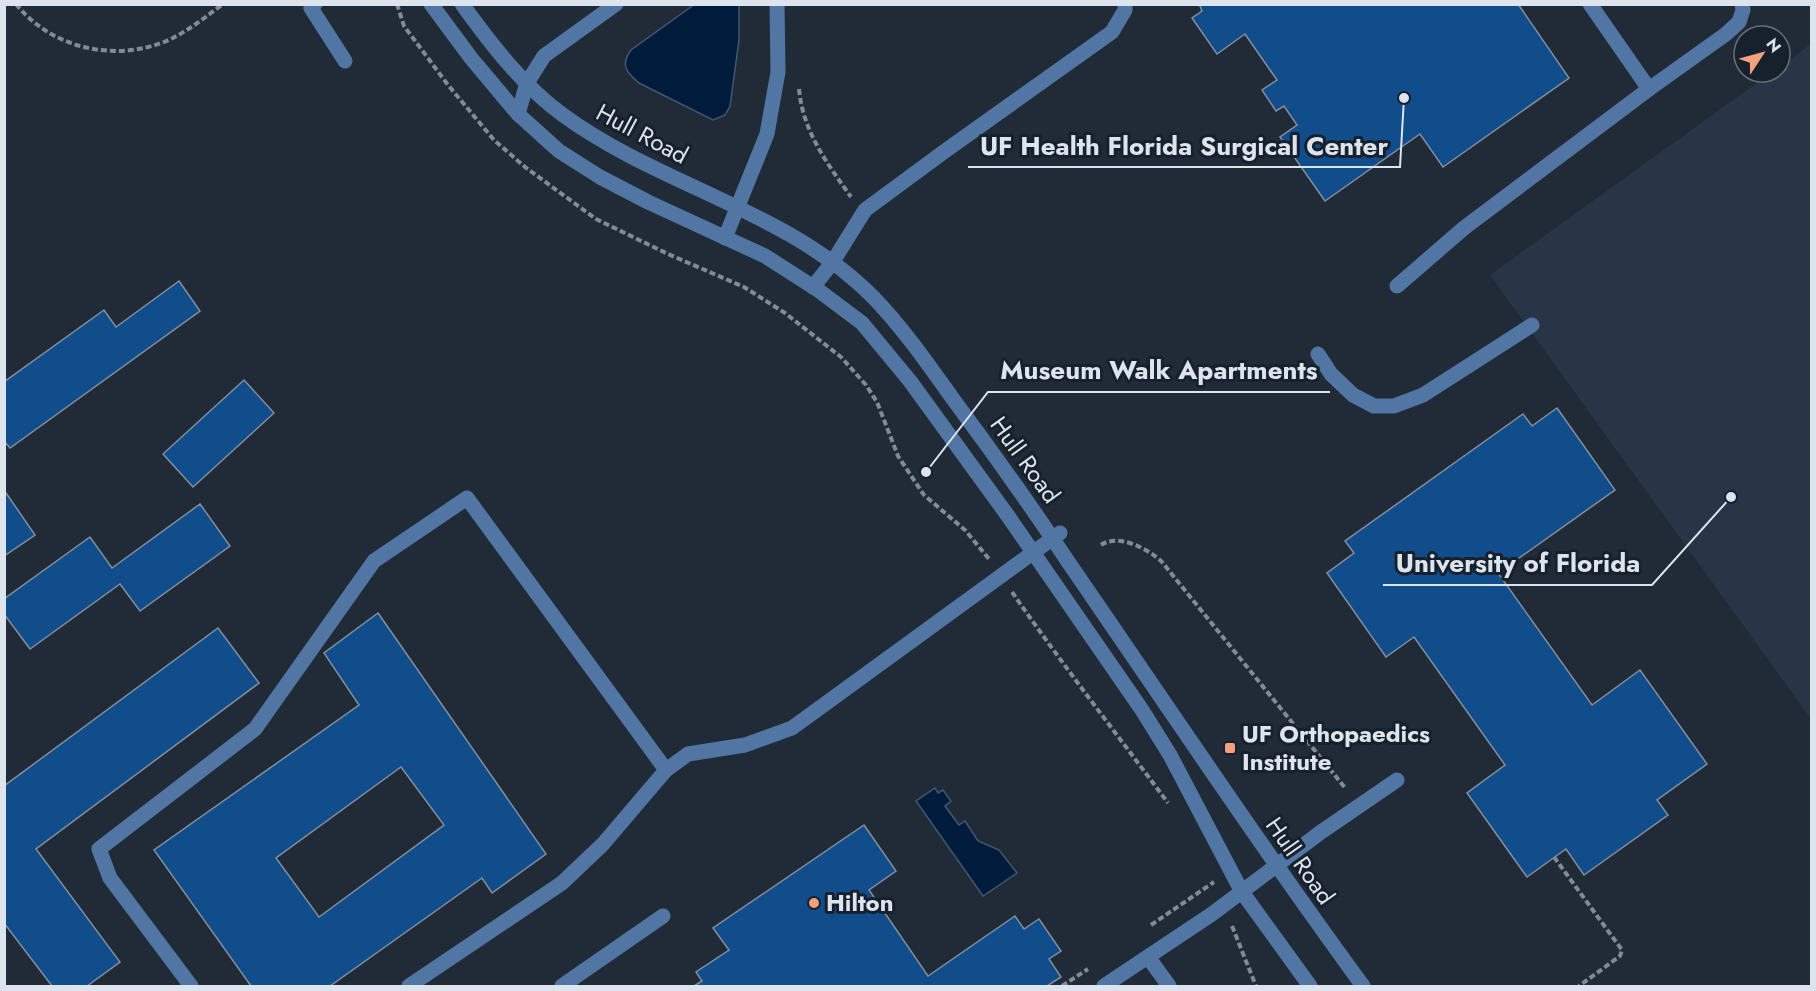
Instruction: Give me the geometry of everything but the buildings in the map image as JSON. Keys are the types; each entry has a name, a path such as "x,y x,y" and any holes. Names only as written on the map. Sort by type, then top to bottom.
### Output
{"street":[{"path":"315,4 310,8 345,61"},
{"name":"Hull Road","path":"431,4 471,58 518,114 559,151 600,177 648,202 765,256 862,323 910,381 1034,552 1142,710 1170,755 1242,892 1310,987"},
{"name":"Hull Road","path":"462,4 527,83 557,111 605,143 653,169 770,223 852,276 876,300 916,348 1056,536 1276,867 1363,987"},
{"path":"518,114 527,83 544,56 616,4"},
{"path":"725,238 767,134 778,72 777,4"},
{"path":"813,287 832,263 865,210 1112,32 1125,10 1125,4"},
{"path":"1590,4 1649,89"},
{"path":"1397,286 1464,228 1726,34 1739,22 1743,10 1742,4"},
{"path":"1318,354 1331,374 1353,395 1374,406 1394,406 1423,395 1532,325"},
{"path":"191,987 110,878 99,849 255,729 374,561 467,498 666,770"},
{"path":"409,987 562,883 603,843 666,770 688,754 745,745 792,728 1056,536"},
{"path":"1104,987 1242,892 1321,832 1397,780"},
{"path":"562,987 663,916"},
{"path":"1148,957 1169,987"}],"path":[{"path":"16,4 45,31 63,41 79,47 125,50 147,47 182,33 223,4"},
{"path":"397,4 404,26 448,86 494,140 525,167 596,219 744,287 785,313 841,357 866,385 877,402 898,456 924,495 966,530 991,562"},
{"path":"799,86 801,110 813,140 853,200"},
{"path":"1101,545 1116,540 1147,551 1162,562 1347,789"},
{"path":"1010,591 1073,679 1113,728 1168,804"},
{"path":"1554,857 1622,950 1620,956 1579,987"},
{"path":"1212,873 1217,887"},
{"path":"1235,934 1256,987"}],"shaded area":[{"path":"1811,44 1811,719 1490,275 1755,84 1792,84 1792,58"}],"water":[{"path":"695,4 739,5 739,40 730,106 725,115 713,120 639,83 628,72 625,64 631,50"},
{"path":"935,788 938,793 943,790 951,801 945,806 959,825 965,821 978,841 999,850 1017,873 983,896 916,801"}],"place":[{"name":"UF Health Florida Surgical Center","path":"1404,98"},
{"name":"Museum Walk Apartments","path":"926,472"},
{"name":"University of Florida","path":"1731,497"},
{"name":"UF Orthopaedics Institute","path":"1230,748"},
{"name":"Hilton","path":"814,903"}]}
